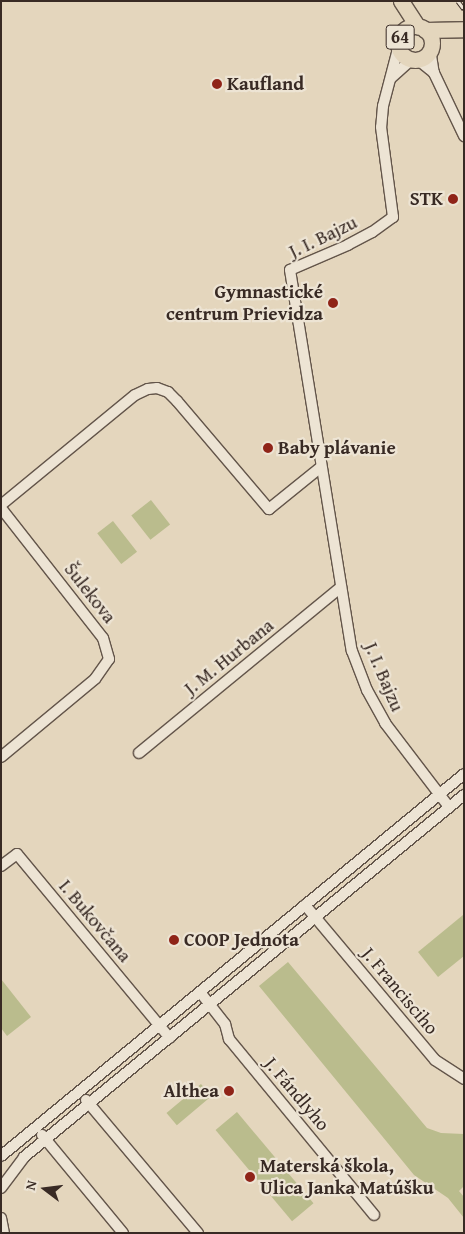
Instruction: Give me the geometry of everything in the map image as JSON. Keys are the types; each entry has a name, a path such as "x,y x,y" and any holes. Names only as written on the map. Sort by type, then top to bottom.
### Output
{"main road":[{"name":"64","path":"403,6 418,37 426,55 414,59 402,53 418,37 445,30 464,29"}],"street":[{"path":"418,37 464,136"},
{"name":"J. I. Bajzu","path":"418,37 391,78 383,106 381,127 393,217 372,232 348,245 290,270 352,651 367,690 385,723 448,808"},
{"path":"391,78 414,59 434,73"},
{"path":"1,506 135,395 148,389 157,388 168,392 269,509 321,467"},
{"name":"Šulekova","path":"1,506 103,638 109,659 96,680 1,757"},
{"name":"J. M. Hurbana","path":"139,753 341,587"},
{"path":"1,1156 464,774"},
{"path":"1,1188 24,1157 464,795"},
{"name":"I. Bukovčana","path":"1,866 17,854 160,1026"},
{"name":"J. Francisciho","path":"305,905 436,1060 464,1079"},
{"name":"J. Fándlyho","path":"200,992 225,1024 229,1040 374,1215"},
{"path":"160,1026 170,1038"},
{"path":"80,1092 198,1233"},
{"path":"36,1128 123,1233"},
{"path":"1,1218 4,1233"}],"green space":[{"path":"151,500 170,524 150,540 131,515"},
{"path":"113,521 137,552 121,564 97,533"},
{"path":"463,915 464,956 438,977 418,952"},
{"path":"288,962 427,1128 441,1133 464,1134 464,1186 459,1191 464,1197 464,1218 448,1198 414,1175 259,986"},
{"path":"1,979 31,1017 7,1036 1,1028"},
{"path":"201,1084 211,1096 177,1125 167,1113"},
{"path":"237,1112 313,1203 292,1221 216,1130"}],"railway":[{"path":"458,1 464,9"}],"place":[{"name":"Kaufland","path":"217,84"},
{"name":"STK","path":"453,199"},
{"name":"Gymnastické centrum Prievidza","path":"333,303"},
{"name":"Baby plávanie","path":"268,448"},
{"name":"COOP Jednota","path":"174,940"},
{"name":"Althea","path":"229,1091"},
{"name":"Materská škola, Ulica Janka Matúšku","path":"250,1177"}]}
